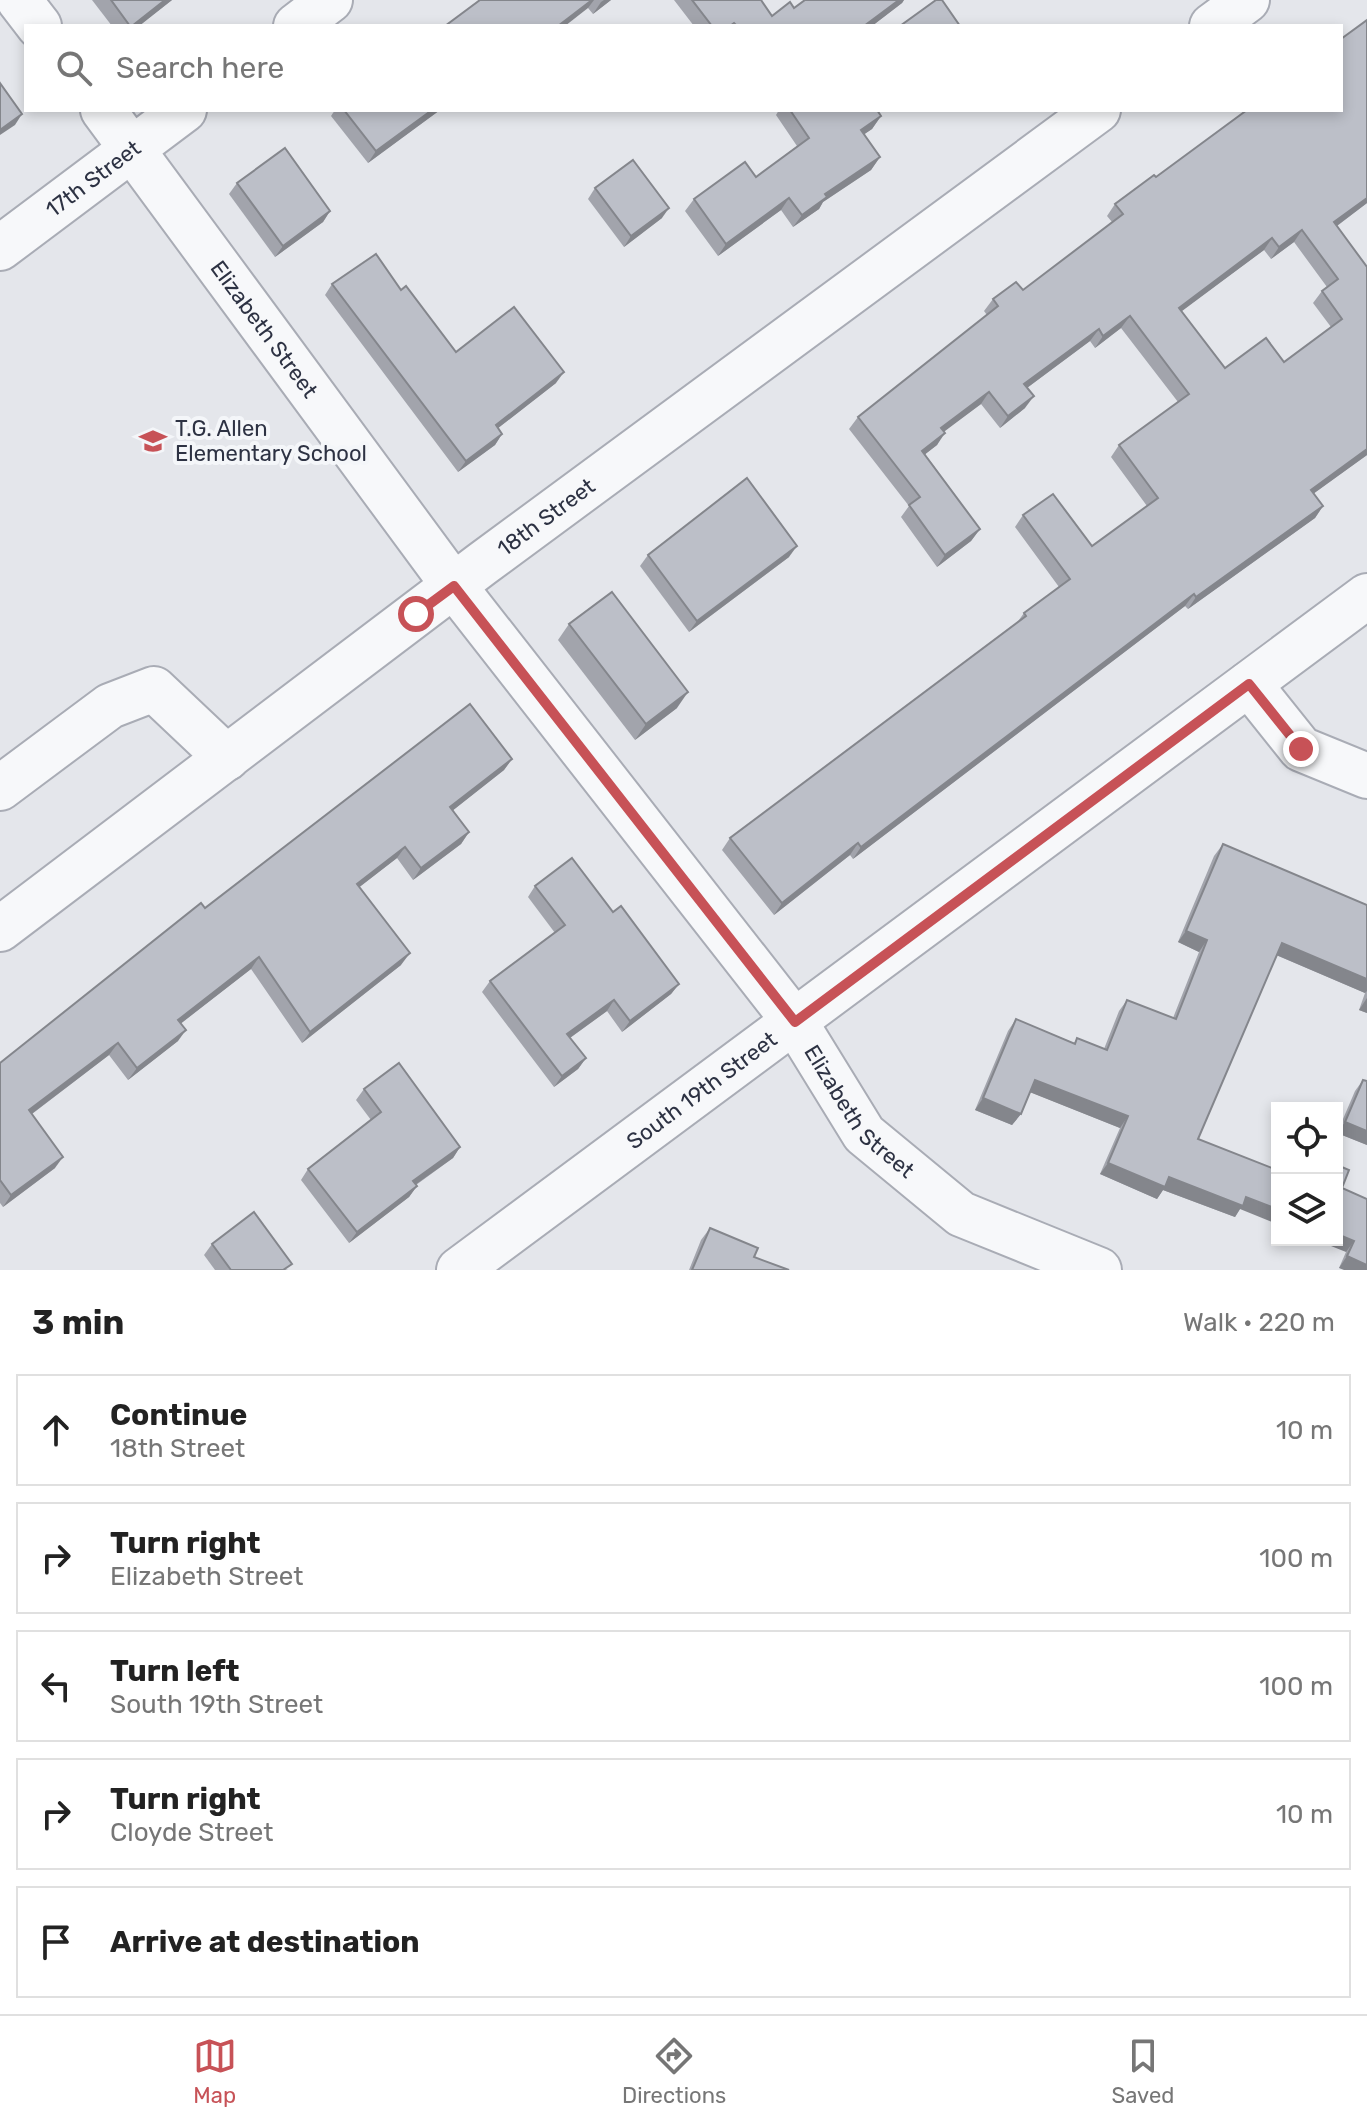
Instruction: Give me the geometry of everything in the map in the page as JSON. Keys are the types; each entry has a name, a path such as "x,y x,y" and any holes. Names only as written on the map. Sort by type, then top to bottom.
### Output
{"street":[{"path":"19,0 37,24"},
{"path":"299,24 330,0"},
{"path":"1215,24 1247,0"},
{"name":"Elizabeth Street","path":"105,112 454,586 795,1022 864,1134 961,1214 1099,1270"},
{"name":"17th Street","path":"0,248 181,112"},
{"name":"18th Street","path":"0,929 454,586 1095,112"},
{"name":"South 19th Street","path":"459,1270 1367,596"},
{"path":"1249,684 1301,749 1367,776"},
{"path":"0,788 110,706 154,689 227,758"}],"building":[{"path":"111,0 165,0 135,24 129,24"},
{"path":"480,0 592,0 561,24 448,24"},
{"path":"692,0 761,0 772,16 790,2 794,8 805,0 899,0 867,24 710,24"},
{"path":"936,0 942,0 959,24 903,24"},
{"path":"1367,20 1367,198 1334,222 1367,267 1367,449 1311,490 1323,506 1196,597 1194,594 861,847 858,843 782,903 730,838 1026,616 1024,613 1070,579 1023,515 1053,494 1092,546 1158,498 1119,445 1189,394 1130,316 1103,336 1099,329 1024,384 1034,396 1008,416 989,392 941,428 945,433 922,451 980,529 945,555 909,505 920,497 858,417 998,306 993,299 1016,282 1023,290 1123,214 1115,204 1154,175 1156,177 1244,112 1343,112 1343,38","holes":["1302,230 1338,279 1322,291 1342,319 1284,362 1266,338 1225,368 1179,308 1272,238 1279,247"]},
{"path":"0,83 22,114 0,130"},
{"path":"346,112 429,112 376,151"},
{"path":"791,112 878,112 881,116 861,130 880,157 825,194 827,197 802,215 789,198 726,244 694,199 745,162 756,177 809,138"},
{"path":"285,148 330,211 283,246 237,183"},
{"path":"633,160 669,208 631,236 595,188"},
{"path":"376,254 401,290 406,286 456,352 514,307 564,372 496,425 502,434 466,461 332,284"},
{"path":"747,478 797,546 697,621 648,555"},
{"path":"612,592 688,692 646,724 569,624"},
{"path":"470,704 512,759 450,807 469,832 421,868 405,847 357,884 410,953 310,1032 259,957 178,1020 186,1030 137,1068 118,1043 29,1110 63,1157 11,1195 0,1180 0,1063 201,903 205,908"},
{"path":"1223,844 1367,905 1367,979 1282,943 1198,1139 1271,1168 1271,1207 1246,1197 1243,1206 1169,1177 1165,1187 1108,1163 1128,1116 1035,1080 1021,1114 983,1098 1016,1019 1075,1044 1077,1038 1107,1050 1127,1000 1176,1019 1207,940 1186,931"},
{"path":"572,858 613,912 621,906 679,984 630,1021 614,1000 567,1034 586,1058 562,1076 490,981 565,925 535,886"},
{"path":"399,1063 460,1147 413,1181 417,1186 357,1232 308,1169 381,1112 364,1089"},
{"path":"1363,1080 1367,1081 1367,1131 1345,1122"},
{"path":"1343,1168 1349,1170 1343,1185"},
{"path":"1343,1188 1367,1199 1367,1265 1347,1256 1354,1241 1343,1236"},
{"path":"254,1212 292,1264 283,1270 231,1270 212,1244"},
{"path":"710,1228 758,1248 754,1257 789,1270 692,1270"}],"place":[{"name":"T.G. Allen Elementary School","path":"153,441"}],"route":[{"path":"416,614 454,586 795,1022 1249,684 1301,749"}]}
